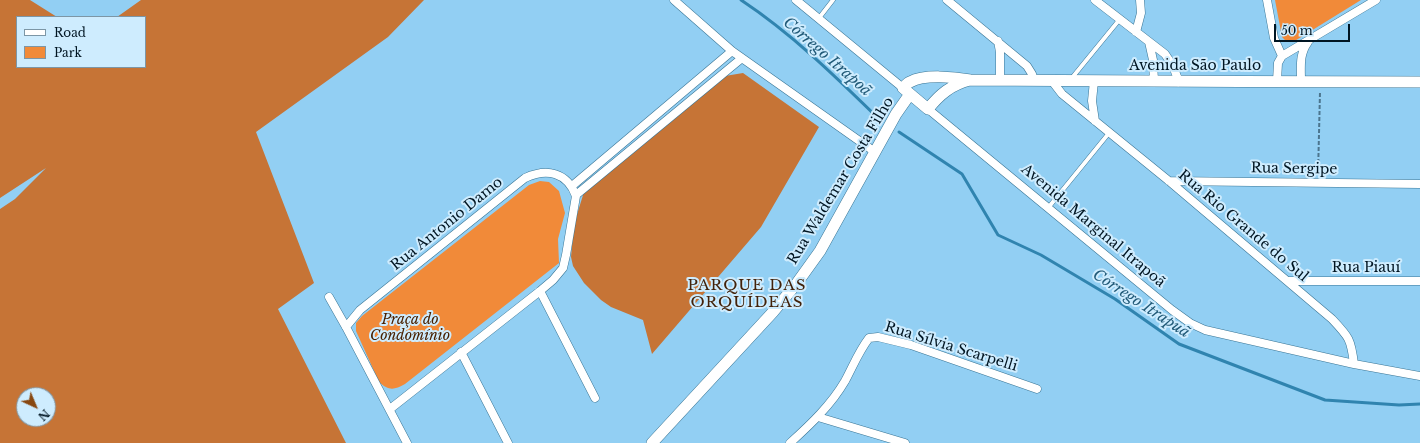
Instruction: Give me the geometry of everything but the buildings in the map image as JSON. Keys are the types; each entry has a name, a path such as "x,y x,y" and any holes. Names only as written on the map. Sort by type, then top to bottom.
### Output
{"main road":[{"name":"Avenida São Paulo","path":"907,91 910,82 922,78 1154,82 1420,82"},
{"name":"Avenida São Paulo","path":"928,109 946,90 959,83 970,80"},
{"name":"Avenida Marginal Itrapoã","path":"907,91 928,109"},
{"name":"Rua Waldemar Costa Filho","path":"652,443 773,312 820,251 896,114 907,91"}],"street":[{"path":"674,0 732,51 875,152"},
{"name":"Avenida Marginal Itrapoã","path":"796,0 907,91"},
{"path":"947,0 1027,66 1034,81"},
{"path":"1095,0 1158,48 1170,60 1178,82"},
{"path":"1136,32 1140,13 1140,0"},
{"path":"1267,0 1275,41 1282,56"},
{"path":"1277,81 1278,62 1282,56 1376,0"},
{"path":"1301,81 1301,57 1303,48 1310,39"},
{"path":"998,41 1000,52 1000,80"},
{"path":"1149,42 1153,60 1154,82"},
{"path":"390,409 461,352 540,292 553,280 563,268 574,190 732,51"},
{"path":"574,190 742,58"},
{"name":"Rua Rio Grande do Sul","path":"1052,81 1062,94 1169,181 1332,318 1347,334 1351,344 1354,364"},
{"path":"1094,81 1092,101 1096,121"},
{"name":"Avenida Marginal Itrapoã","path":"928,109 1172,310 1190,323 1205,330 1354,364 1420,376"},
{"name":"Rua Antonio Damo","path":"346,327 360,310 525,178 535,173 544,172 561,176 574,190"},
{"name":"Rua Sergipe","path":"1169,181 1420,184"},
{"name":"Rua Piauí","path":"1288,281 1420,281"},
{"path":"540,292 595,398"},
{"path":"329,297 407,443"},
{"name":"Rua Sílvia Scarpelli","path":"790,443 818,417 844,381 869,338 878,336 911,345 1037,388"},
{"path":"461,352 508,443"},
{"path":"818,417 905,443"}],"lane":[{"path":"818,19 833,0"},
{"path":"1069,81 1120,19"},
{"path":"1048,208 1109,133"}],"path":[{"path":"1318,183 1320,94"}],"green space":[{"path":"1275,0 1361,0 1293,42 1287,42 1282,37"},
{"name":"Praça do Condomínio","path":"540,181 549,182 559,191 565,213 558,239 559,263 405,384 392,389 379,382 356,331 356,323 362,316 529,185"}],"shaded area":[{"path":"0,0 30,0 55,16 16,16 16,68 146,68 146,16 118,16 141,0 424,0 388,37 256,132 314,283 278,309 346,443 0,443 0,209 15,199 46,168 0,198"},
{"path":"743,73 819,127 761,227 652,354 643,320 611,307 601,300 584,283 573,266 571,257 574,224 584,192 725,76"}],"waterway":[{"name":"Córrego Itrapoã","path":"741,0 795,41 878,118"},
{"name":"Córrego Itrapuã","path":"899,132 962,174 998,235 1041,255 1115,299 1179,344 1325,400 1399,405 1420,404"}],"district":[{"name":"PARQUE DAS ORQUÍDEAS","path":"747,294"}]}
